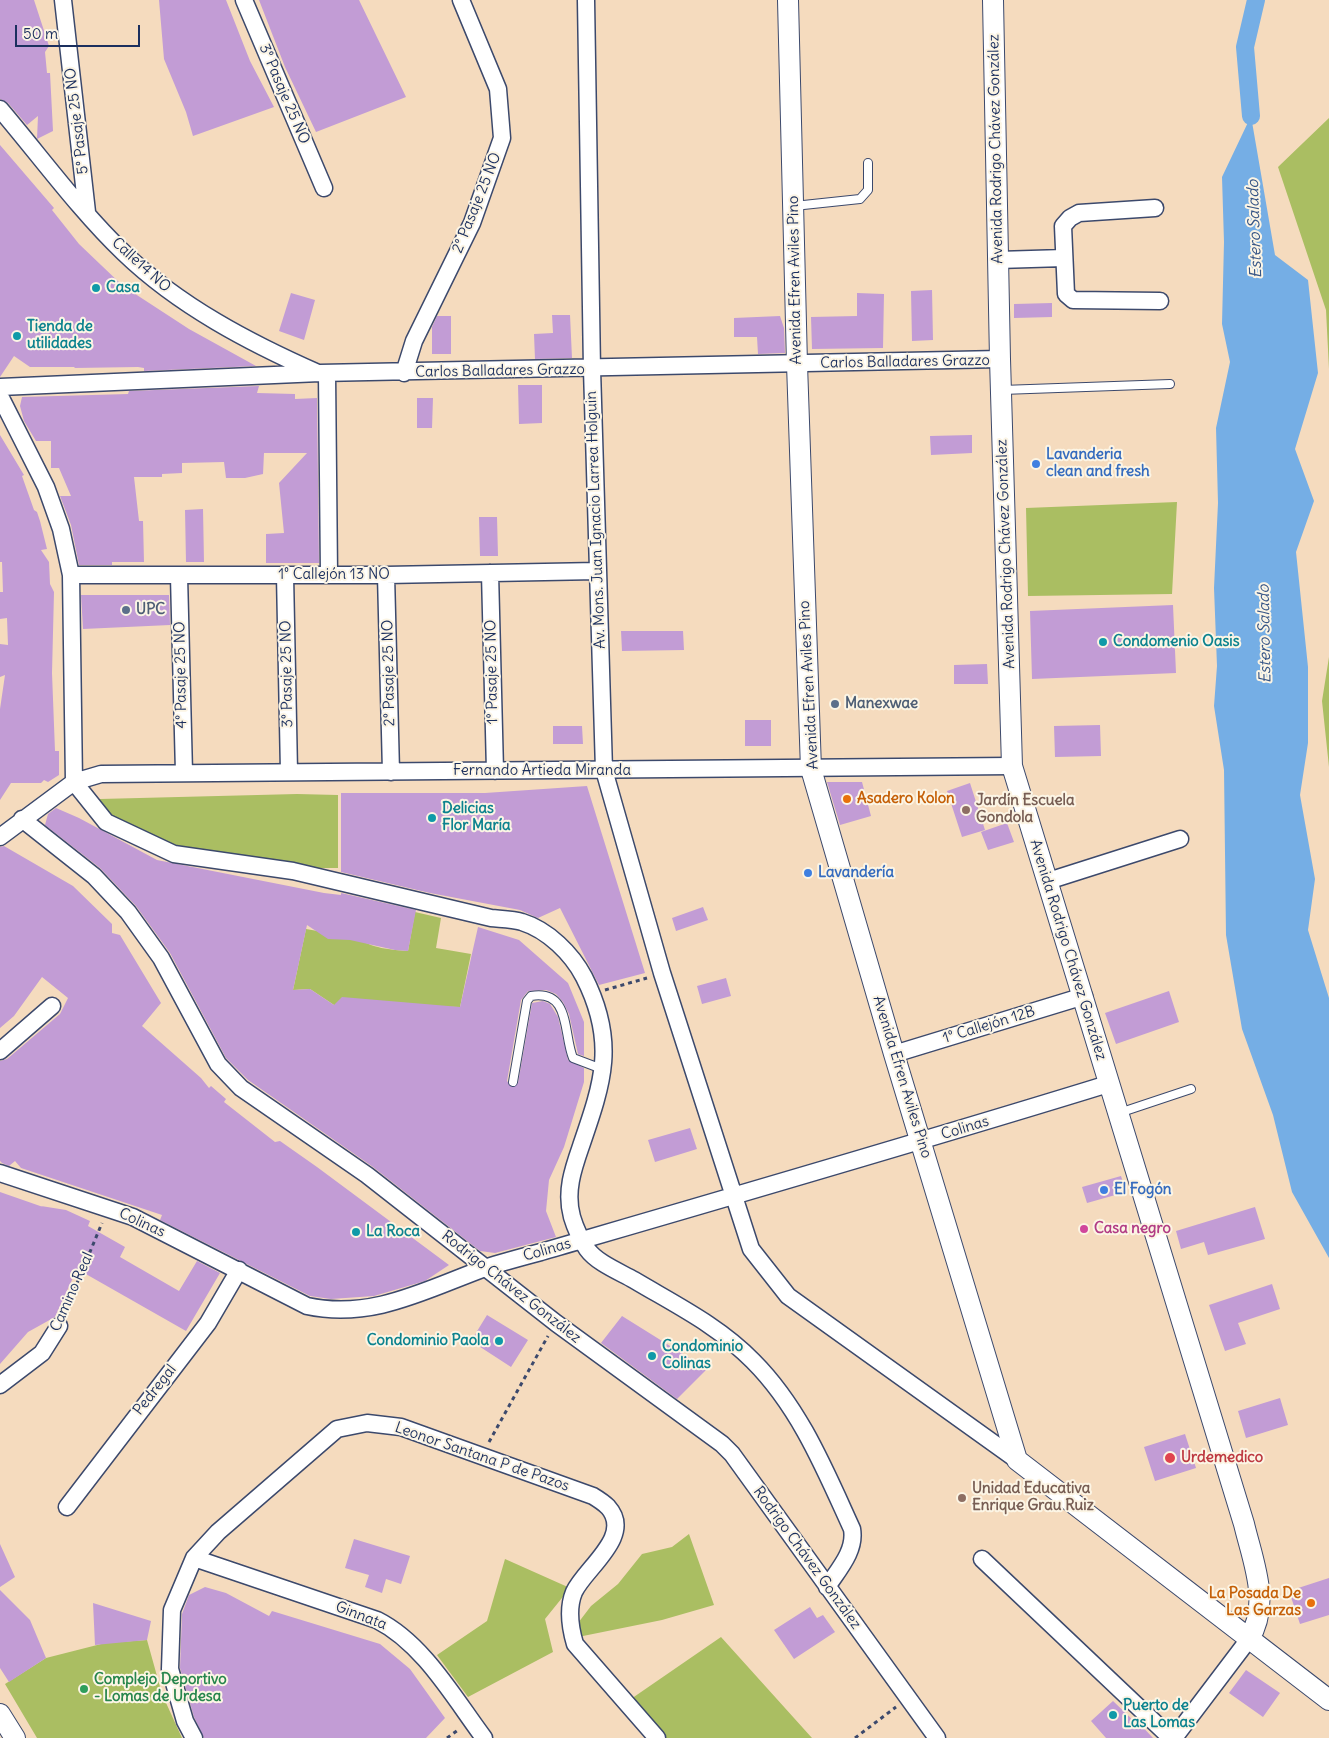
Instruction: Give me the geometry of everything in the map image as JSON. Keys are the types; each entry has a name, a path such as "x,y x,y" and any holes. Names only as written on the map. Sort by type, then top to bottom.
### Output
{"street":[{"name":"5° Pasaje 25 NO","path":"63,0 87,212"},
{"name":"3° Pasaje 25 NO","path":"244,0 324,188"},
{"name":"2° Pasaje 25 NO","path":"404,373 414,340 472,223 502,138 498,89 461,0"},
{"name":"Av. Mons. Juan Ignacio Larrea Holguin","path":"586,0 592,369 604,770 662,973 751,1249 788,1296 1017,1460"},
{"name":"Avenida Efren Aviles Pino","path":"788,0 797,364 812,768 894,1054 1017,1460"},
{"name":"Avenida Rodrigo Chávez González","path":"993,0 1000,390 1012,766 1084,996 1108,1084 1244,1524 1260,1595 1256,1624 1249,1639"},
{"name":"Calle14 NO","path":"0,109 125,254 175,295 263,349 323,374"},
{"path":"1156,208 1079,213 1062,226 1066,294 1072,300 1160,301"},
{"path":"998,260 1064,258"},
{"name":"Carlos Balladares Grazzo","path":"0,386 323,374 1000,359"},
{"path":"323,374 329,575"},
{"path":"0,396 46,487 61,529 71,575 74,782 106,822 174,854 293,871 490,918 523,922 542,932 566,951 580,970 593,994 605,1036 604,1070 570,1179 572,1216 587,1250 602,1261 726,1335 755,1362 787,1401 815,1448 852,1529 853,1541 849,1553 827,1587"},
{"name":"1° Callejón 13 NO","path":"71,575 386,575 597,571"},
{"name":"1° Pasaje 25 NO","path":"490,574 495,771"},
{"name":"3° Pasaje 25 NO","path":"285,575 289,772"},
{"name":"2° Pasaje 25 NO","path":"386,575 391,772"},
{"name":"4° Pasaje 25 NO","path":"179,576 184,773"},
{"name":"Fernando Artieda Miranda","path":"0,837 74,782 101,774 1012,766"},
{"name":"Rodrigo Chávez González","path":"22,819 94,876 128,912 161,958 207,1046 229,1076 241,1088 367,1175 488,1267 556,1323 722,1444 732,1454 937,1738"},
{"path":"1048,881 1180,839"},
{"name":"1° Callejón 12B","path":"894,1054 1084,996"},
{"path":"0,1051 52,1006"},
{"name":"Colinas","path":"0,1173 133,1217 307,1306 325,1310 385,1306 488,1267 733,1198 1108,1084"},
{"name":"Pedregal","path":"67,1508 208,1323 239,1270"},
{"name":"Camino Real","path":"0,1385 42,1353 60,1326"},
{"name":"Leonor Santana P de Pazos","path":"194,1738 185,1721 170,1669 172,1610 194,1558 218,1532 337,1429 367,1422 401,1427 593,1496 609,1508 616,1526 614,1537 574,1591 570,1607 570,1625 576,1644 657,1738"},
{"path":"1017,1460 1329,1700"},
{"name":"Ginnata","path":"194,1558 368,1617 391,1627 415,1646 484,1738"},
{"path":"982,1560 1172,1738 1249,1639"},
{"path":"0,1714 15,1738"}],"lane":[{"path":"794,206 860,199 868,190 868,163"},
{"path":"1000,390 1170,384"},
{"path":"513,1082 527,1001 531,996 540,994 555,1000 565,1014 568,1046 573,1058 604,1070"},
{"path":"1117,1113 1191,1090"}],"path":[{"path":"593,994 662,973"},
{"name":"Camino Real","path":"60,1326 108,1208"},
{"path":"481,1456 556,1323"},
{"path":"855,1738 908,1699"}],"green space":[{"path":"1329,118 1329,369 1326,310 1278,167"},
{"path":"1177,502 1172,594 1028,596 1026,508"},
{"path":"1329,657 1329,767 1322,701"},
{"path":"297,794 338,795 338,868 297,868 175,850 108,817 100,809 100,799"},
{"path":"415,912 441,918 436,948 471,954 460,1007 334,1005 310,989 293,990 306,929 358,938 382,948 408,951"},
{"path":"689,1534 714,1605 662,1620 578,1637 575,1627 591,1606 618,1584 642,1554 672,1547"},
{"path":"505,1559 570,1588 545,1619 553,1652 468,1697 437,1655 487,1621"},
{"path":"721,1637 812,1738 661,1738 628,1701"},
{"name":"Complejo Deportivo - Lomas de Urdesa","path":"147,1640 162,1694 182,1738 37,1738 5,1684 46,1658 105,1643"}],"water":[{"name":"Estero Salado","path":"1251,116 1275,255 1308,280 1318,373 1295,449 1314,501 1296,552 1308,667 1308,743 1300,795 1315,879 1308,930 1329,998 1329,1258 1292,1192 1273,1115 1242,1029 1226,935 1224,770 1214,706 1217,666 1214,588 1218,503 1216,428 1230,362 1222,324 1224,242 1222,177"}],"building":[{"path":"0,0 34,0 49,46 45,52 47,73 50,73 53,131 37,139 38,116 27,125 8,103 0,99"},
{"path":"159,0 226,0 250,61 274,107 193,136 186,112 164,59"},
{"path":"259,0 359,0 406,97 316,132 285,67"},
{"path":"0,145 54,208 52,210 79,244 123,286 189,329 256,366 144,371 144,368 138,367 30,367 14,356 0,377"},
{"path":"932,290 933,340 912,341 911,291"},
{"path":"291,293 315,300 304,340 279,331"},
{"path":"857,293 884,294 883,348 812,349 811,317 857,316"},
{"path":"1052,303 1052,317 1014,318 1014,304"},
{"path":"552,315 570,315 572,358 535,359 534,334 553,333"},
{"path":"437,316 451,316 451,354 432,354 432,327"},
{"path":"780,316 784,328 785,353 758,354 757,337 734,337 734,318"},
{"path":"518,385 542,385 542,423 519,424"},
{"path":"259,386 257,393 295,394 295,399 317,398 319,563 266,563 266,534 284,533 279,483 307,453 264,453 263,474 245,478 226,478 224,462 182,463 182,473 162,474 162,477 134,477 139,521 143,521 144,562 112,562 112,565 79,565 71,525 60,496 71,496 59,468 51,468 51,441 36,441 24,421 20,406 22,397 128,394 129,391"},
{"path":"417,398 433,398 432,428 417,428"},
{"path":"0,435 24,475 22,476 34,510 37,512 47,549 41,550 49,562 50,584 54,592 52,673 55,751 59,751 59,775 48,782 44,780 41,783 11,783 0,800 0,709 5,675 0,677 0,644 8,645 7,618 0,619 0,592 3,592 2,562 0,562"},
{"path":"972,435 972,453 931,455 930,436"},
{"path":"203,509 204,562 186,562 185,510"},
{"path":"479,517 497,517 498,556 480,556"},
{"name":"UPC","path":"81,595 169,595 170,625 83,629"},
{"name":"Condomenio Oasis","path":"1173,605 1176,673 1032,679 1030,611"},
{"path":"621,631 683,631 684,650 622,651"},
{"path":"987,664 988,684 954,684 954,665"},
{"path":"745,720 771,720 771,746 745,746"},
{"path":"1100,725 1101,756 1055,757 1054,726"},
{"path":"553,726 582,726 583,744 553,744"},
{"name":"Asadero Kolon","path":"827,782 862,782 871,816 840,825"},
{"name":"Jardín Escuela Gondola","path":"970,783 985,830 962,837 947,791"},
{"path":"587,786 645,973 599,985 560,908 538,918 520,910 430,893 341,872 341,793 485,793"},
{"path":"56,808 79,818 157,860 324,893 341,895 341,893 416,910 408,951 350,940 328,939 307,925 293,990 310,989 334,1005 342,997 460,1007 478,927 519,940 568,983 584,1022 584,1056 578,1054 569,1014 563,1002 556,994 546,990 528,991 521,1000 507,1081 512,1087 518,1083 532,1003 543,1001 550,1004 558,1017 568,1060 584,1068 584,1082 564,1147 549,1180 546,1211 556,1237 495,1253 480,1251 373,1167 248,1080 226,1058 170,953 136,906 100,868 45,825 48,814"},
{"path":"1007,823 1014,842 988,850 981,832"},
{"path":"4,846 73,886 112,924 112,933 120,935 161,1003 142,1026 201,1078 209,1088 211,1086 226,1099 224,1102 275,1142 280,1141 317,1167 449,1265 425,1281 374,1296 331,1299 310,1296 160,1220 162,1215 21,1168 15,1161 9,1166 2,1163 0,1161 0,1061 7,1059 60,1014 68,998 42,977 14,1016 0,1028 0,847"},
{"path":"703,907 708,920 676,931 672,918"},
{"path":"726,978 731,996 702,1004 697,986"},
{"path":"1169,991 1179,1022 1116,1044 1105,1013"},
{"path":"690,1128 697,1149 655,1162 648,1140"},
{"name":"El Fogón","path":"1121,1176 1126,1192 1087,1203 1082,1187"},
{"path":"0,1192 43,1207 41,1206 66,1210 90,1221 88,1226 125,1247 120,1257 179,1291 197,1261 220,1273 186,1331 77,1269 55,1317 28,1332 0,1364"},
{"path":"1255,1207 1265,1239 1208,1255 1204,1242 1181,1249 1176,1231"},
{"path":"1272,1284 1280,1309 1238,1323 1246,1344 1225,1351 1209,1305"},
{"name":"Condominio Paola","path":"487,1315 528,1340 511,1367 471,1341"},
{"name":"Condominio Colinas","path":"622,1316 707,1369 677,1399 601,1343"},
{"path":"1280,1398 1288,1425 1246,1438 1238,1411"},
{"name":"Urdemedico","path":"1185,1434 1196,1468 1155,1481 1144,1447"},
{"path":"354,1539 410,1556 401,1584 386,1579 382,1593 365,1587 369,1575 345,1568"},
{"path":"0,1544 15,1577 0,1587"},
{"name":"La Posada De Las Garzas","path":"1329,1578 1329,1615 1300,1624 1289,1591"},
{"path":"205,1587 226,1593 269,1616 272,1611 380,1644 410,1669 445,1718 426,1738 204,1738 194,1717 180,1668 182,1614 189,1595"},
{"path":"0,1590 30,1620 46,1658 9,1682 0,1668"},
{"path":"93,1603 151,1621 147,1640 95,1645"},
{"path":"810,1607 817,1618 823,1615 835,1632 794,1659 774,1630"},
{"path":"1246,1670 1280,1693 1263,1717 1229,1693"},
{"name":"Puerto de Las Lomas","path":"1113,1701 1135,1722 1137,1721 1153,1738 1106,1738 1091,1721"}],"waterway":[{"path":"1251,116 1245,47 1256,0"}],"place":[{"name":"Casa","path":"96,288"},
{"name":"Tienda de utilidades","path":"17,336"},
{"name":"Lavanderia clean and fresh","path":"1036,464"},
{"name":"UPC","path":"126,610"},
{"name":"Condomenio Oasis","path":"1103,642"},
{"name":"Manexwae","path":"835,704"},
{"name":"Asadero Kolon","path":"847,799"},
{"name":"Jardín Escuela Gondola","path":"966,810"},
{"name":"Delicias Flor María","path":"432,818"},
{"name":"Lavandería","path":"808,873"},
{"name":"El Fogón","path":"1104,1190"},
{"name":"Casa negro","path":"1084,1229"},
{"name":"La Roca","path":"356,1232"},
{"name":"Condominio Paola","path":"499,1341"},
{"name":"Condominio Colinas","path":"652,1356"},
{"name":"Urdemedico","path":"1170,1458"},
{"name":"Unidad Educativa Enrique Grau Ruiz","path":"962,1498"},
{"name":"La Posada De Las Garzas","path":"1311,1603"},
{"name":"Complejo Deportivo - Lomas de Urdesa","path":"84,1689"},
{"name":"Puerto de Las Lomas","path":"1113,1715"}]}
